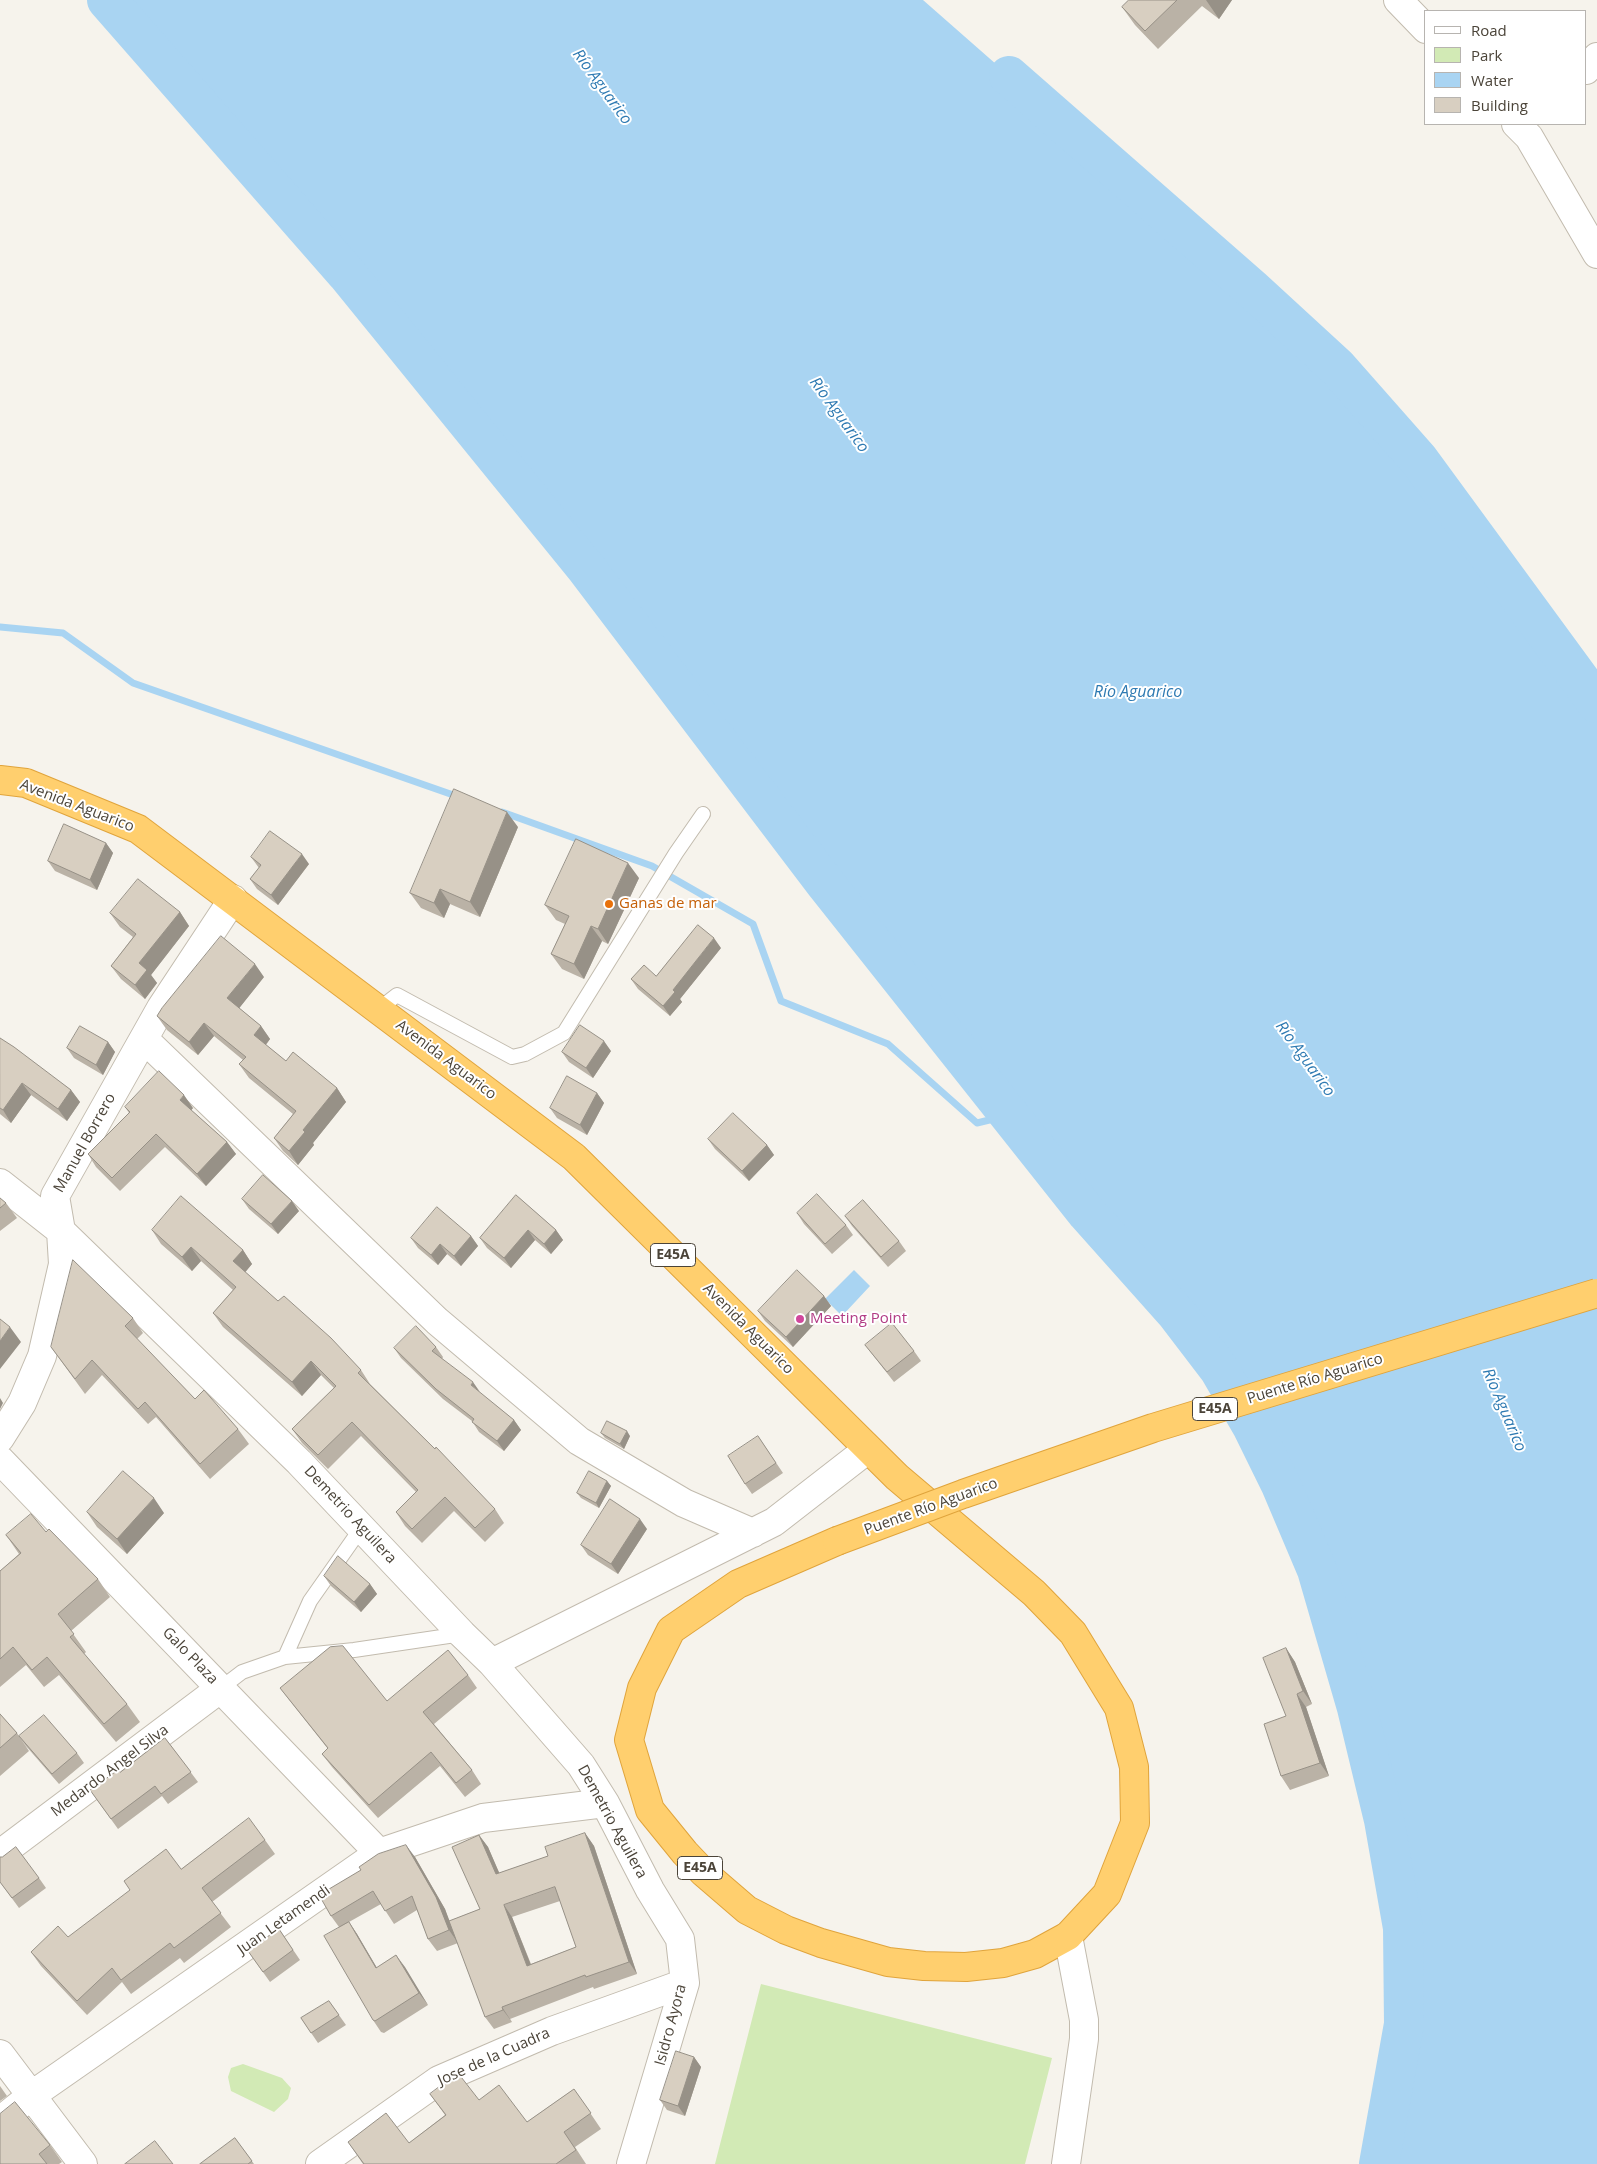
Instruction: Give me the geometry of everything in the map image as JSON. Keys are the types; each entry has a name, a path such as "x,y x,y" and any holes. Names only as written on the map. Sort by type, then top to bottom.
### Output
{"highway":[{"name":"Avenida Aguarico","path":"0,780 26,784 138,829 574,1157 897,1477 1034,1593 1073,1633 1119,1708 1134,1768 1135,1823 1107,1894 1068,1936"},
{"name":"Puente Río Aguarico","path":"1068,1936 1035,1954 1003,1963 966,1967 924,1966 888,1962 821,1943 786,1930 747,1910 704,1873 650,1810 629,1740 642,1688 671,1630 738,1584 837,1541 962,1494 1153,1428 1597,1293"}],"street":[{"path":"1398,0 1424,27"},
{"path":"1587,69 1597,57"},
{"path":"1528,128 1597,254"},
{"name":"Manuel Borrero","path":"0,1438 22,1403 42,1356 63,1264 61,1231 55,1196 161,1008 233,899"},
{"path":"144,1039 437,1321 579,1441 684,1503 754,1533"},
{"name":"Demetrio Aguilera","path":"0,1183 61,1231 300,1462 462,1634 492,1663 581,1765 605,1803 650,1890"},
{"path":"492,1663 774,1522 868,1449"},
{"name":"Galo Plaza","path":"0,1460 379,1853"},
{"name":"Medardo Angel Silva","path":"0,1854 221,1688"},
{"name":"Juan Letamendi","path":"0,2120 32,2095 379,1853 483,1818 605,1803"},
{"name":"Isidro Ayora","path":"630,2164 685,1983 680,1939 650,1890"},
{"path":"1066,2164 1084,2039 1084,2020 1068,1936"},
{"name":"Jose de la Cuadra","path":"320,2164 439,2080 552,2031 685,1983"},
{"path":"0,2054 83,2164"}],"lane":[{"path":"379,1009 397,995 512,1056 525,1054 564,1033 676,853 703,814"},
{"path":"285,1657 310,1601 362,1527"},
{"path":"221,1688 242,1672 285,1657 354,1650 462,1634"}],"green space":[{"path":"761,1984 1052,2058 1025,2164 715,2164"},
{"path":"243,2064 282,2078 291,2088 288,2099 274,2112 231,2091 228,2077 231,2068"}],"water":[{"name":"Río Aguarico","path":"107,0 923,0 1251,288 1337,367 1419,460 1597,703 1597,2164 1379,2164 1404,2024 1403,1928 1384,1820 1357,1708 1317,1570 1281,1485 1252,1426 1219,1369 1177,1314 1087,1213 825,883 586,568 347,274"},
{"path":"854,1270 870,1286 842,1316 825,1299"}],"building":[{"path":"1129,0 1177,0 1145,31 1122,7"},
{"path":"454,789 507,812 470,902 440,889 434,903 410,893"},
{"path":"64,824 106,843 90,880 48,861"},
{"path":"270,831 302,854 271,895 250,879 261,865 251,857"},
{"path":"576,839 628,863 598,929 591,926 574,964 551,954 569,916 545,905"},
{"path":"138,879 180,912 139,963 147,970 135,985 111,966 136,934 110,913"},
{"path":"698,925 714,938 673,990 675,992 663,1006 631,979 644,965 656,976"},
{"path":"221,936 255,964 227,998 261,1026 254,1035 286,1061 293,1052 337,1088 303,1130 305,1132 289,1151 274,1138 296,1111 239,1064 246,1057 204,1023 189,1042 157,1016"},
{"path":"580,1025 604,1041 586,1068 562,1052"},
{"path":"80,1026 108,1042 96,1065 67,1048"},
{"path":"0,1038 71,1090 58,1109 22,1083 3,1110 0,1108"},
{"path":"159,1071 184,1095 180,1100 227,1142 197,1174 156,1134 112,1178 88,1154 130,1112 125,1107"},
{"path":"567,1076 597,1093 580,1125 550,1108"},
{"path":"733,1113 767,1145 742,1171 708,1139"},
{"path":"263,1175 292,1201 271,1224 242,1199"},
{"path":"817,1194 846,1225 825,1244 797,1213"},
{"path":"516,1195 556,1230 544,1244 528,1230 504,1258 480,1238"},
{"path":"181,1196 243,1250 233,1261 278,1301 284,1296 331,1338 361,1370 358,1373 435,1449 436,1447 495,1509 475,1528 445,1497 412,1529 396,1512 418,1490 352,1422 318,1455 292,1429 336,1386 311,1361 292,1382 213,1313 236,1287 191,1247 182,1257 152,1230"},
{"path":"0,1198 6,1203 0,1208"},
{"path":"863,1200 899,1241 881,1257 845,1216"},
{"path":"437,1207 471,1236 454,1256 440,1244 431,1255 411,1238"},
{"path":"73,1260 133,1318 125,1326 195,1399 204,1390 238,1429 200,1464 145,1402 138,1409 92,1360 75,1379 51,1347"},
{"path":"797,1270 824,1296 786,1337 758,1311"},
{"path":"0,1319 10,1327 0,1341"},
{"path":"892,1323 914,1351 887,1372 865,1345"},
{"path":"416,1326 436,1347 432,1351 473,1382 471,1385 514,1420 497,1441 472,1422 474,1419 436,1389 394,1348"},
{"path":"607,1421 627,1431 620,1444 601,1433"},
{"path":"758,1436 776,1463 745,1484 728,1456"},
{"path":"123,1471 154,1498 117,1539 87,1512"},
{"path":"589,1471 607,1481 596,1503 577,1493"},
{"path":"610,1499 640,1519 611,1564 581,1545"},
{"path":"31,1514 46,1532 49,1529 98,1579 58,1614 74,1634 70,1637 127,1704 104,1724 47,1657 32,1670 13,1647 0,1659 0,1571 21,1553 6,1535"},
{"path":"338,1556 370,1584 354,1602 324,1576"},
{"path":"343,1646 387,1701 448,1650 468,1675 423,1712 472,1770 456,1783 431,1752 369,1805 322,1754 328,1748 280,1688 330,1647"},
{"path":"1286,1648 1303,1691 1297,1694 1320,1763 1281,1776 1264,1724 1286,1716 1263,1658"},
{"path":"0,1714 17,1733 0,1748"},
{"path":"44,1715 77,1753 52,1774 19,1736"},
{"path":"165,1738 191,1772 161,1794 155,1786 111,1819 90,1790 118,1770 120,1772"},
{"path":"249,1818 265,1840 202,1888 221,1913 174,1948 170,1943 121,1980 112,1968 77,2001 31,1952 58,1926 68,1937 130,1890 124,1881 166,1849 181,1869"},
{"path":"585,1833 629,1962 586,1977 585,1975 502,2007 503,2010 485,2017 449,1921 480,1909 452,1847 479,1835 496,1874 548,1856 545,1847","holes":["555,1887 576,1947 527,1966 504,1905"]},
{"path":"406,1845 436,1897 449,1930 428,1939 412,1896 385,1911 373,1891 331,1916 319,1895 361,1870 359,1867 378,1854"},
{"path":"16,1847 39,1878 12,1898 0,1882 0,1857"},
{"path":"349,1922 376,1968 396,1955 419,1993 375,2021 324,1936"},
{"path":"279,1929 293,1950 263,1972 248,1951"},
{"path":"329,2001 339,2015 311,2033 301,2018"},
{"path":"676,2051 694,2057 678,2106 660,2100"},
{"path":"458,2073 479,2100 499,2085 527,2122 574,2089 591,2113 564,2132 576,2150 556,2164 364,2164 348,2142 386,2113 409,2143 446,2115 430,2094"},
{"path":"15,2102 50,2145 39,2154 47,2164 0,2164 0,2114"},
{"path":"235,2138 252,2161 248,2164 200,2164"},
{"path":"155,2141 173,2164 125,2164"}],"waterway":[{"path":"107,0 347,274 586,568 825,883 1087,1213 1177,1314 1219,1369 1252,1426 1281,1485 1317,1570 1357,1708 1384,1820 1403,1928 1404,2024 1379,2164"},
{"path":"1009,76 1251,288 1337,367 1419,460 1597,703"},
{"path":"0,627 63,633 133,683 459,797"},
{"path":"502,812 652,866 753,924 781,1001 888,1044 977,1123 1018,1113"}],"place":[{"name":"Ganas de mar","path":"609,904"},
{"name":"Meeting Point","path":"800,1319"}]}
